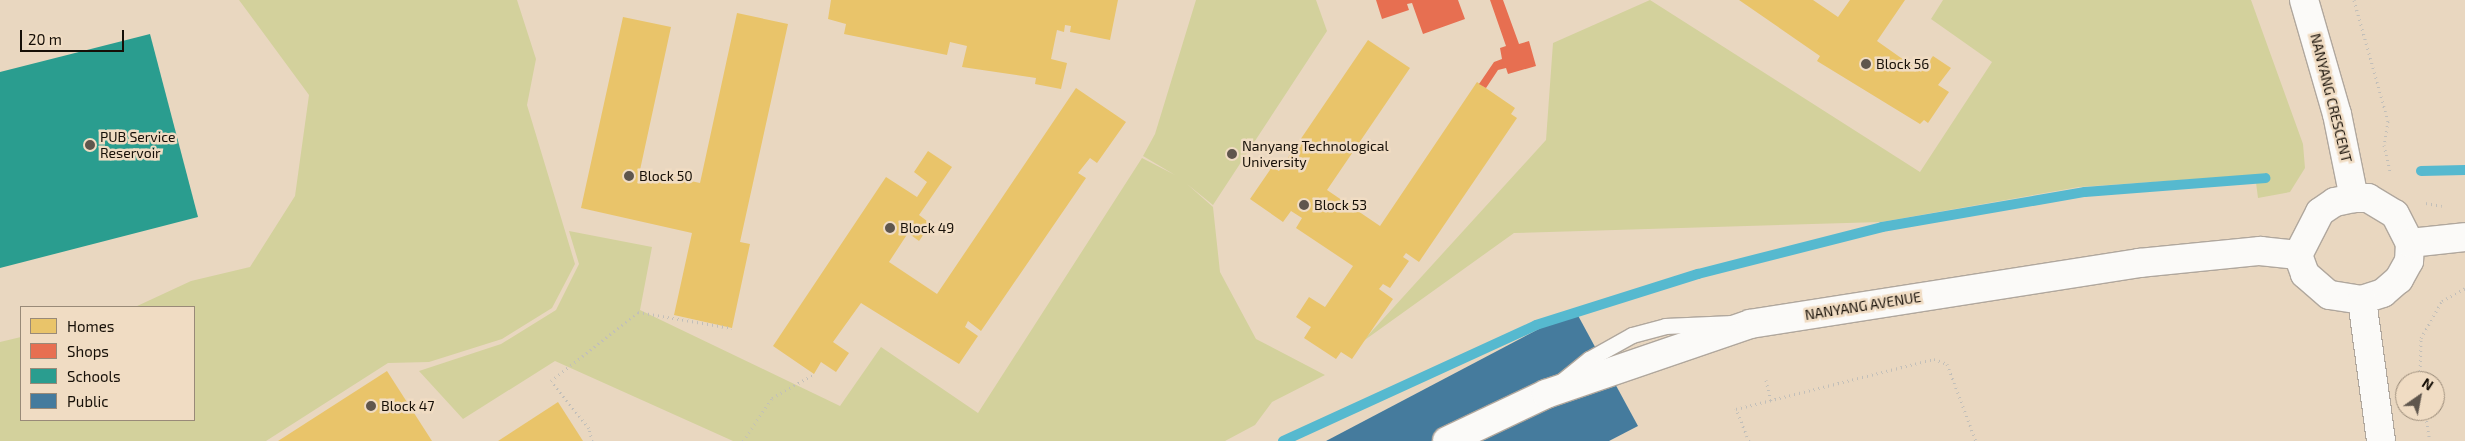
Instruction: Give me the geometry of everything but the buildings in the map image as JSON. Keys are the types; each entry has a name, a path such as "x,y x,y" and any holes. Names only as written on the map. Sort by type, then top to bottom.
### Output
{"street":[{"name":"NANYANG CRESCENT","path":"2304,0 2337,114 2354,198"},
{"path":"2354,198 2368,198 2395,214 2410,243 2409,260 2399,279 2383,293 2362,300 2329,295 2305,274 2298,255 2320,212 2354,198"},
{"path":"2410,243 2465,236"},
{"name":"NANYANG AVENUE","path":"1447,441 1546,394 1750,324 2139,264 2260,251 2298,255"},
{"path":"2362,300 2381,441"}],"path":[{"path":"2354,0 2388,121 2384,145 2394,183"},
{"path":"2419,200 2448,205"},
{"path":"2420,371 2421,338 2442,301 2465,288"},
{"path":"592,441 589,428 550,381 638,312 732,328"},
{"path":"1749,441 1736,409 1934,359 1947,364 1976,441"},
{"path":"743,441 772,398 814,374"},
{"path":"1766,380 1771,401"},
{"path":"2427,421 2430,441"}],"shaded area":[{"name":"Nanyang Technological University","path":"0,0 2465,0 2465,441 0,441"},
{"path":"239,0 517,0 536,59 527,105 575,264 552,308 502,339 429,362 388,363 266,441 0,441 0,342 20,337 20,421 195,421 195,306 137,306 191,281 250,267 295,196 309,95"},
{"path":"1196,0 1316,0 1327,31 1213,205 1187,184 1213,207 1220,272 1256,339 1325,375 1272,402 1255,425 1225,441 733,441 555,361 463,419 419,371 501,344 556,310 579,264 569,231 652,247 640,310 840,406 881,347 978,413 1142,158 1175,175 1143,156 1155,134"},
{"path":"1650,0 1920,172 1992,62 1931,19 1943,0 2251,0 2303,144 2305,168 2290,192 2258,198 2255,175 2079,187 1881,222 1514,233 1362,342 1546,140 1553,43"}],"waterway":[{"path":"2421,171 2465,170"},
{"path":"1283,441 1536,325 1698,274 1882,227 2085,192 2265,178"}],"place":[{"name":"Block 56","path":"1866,64"},
{"name":"PUB Service Reservoir","path":"90,145"},
{"name":"Nanyang Technological University","path":"1232,154"},
{"name":"Block 50","path":"629,176"},
{"name":"Block 53","path":"1304,205"},
{"name":"Block 49","path":"890,228"},
{"name":"Block 47","path":"371,406"}]}
